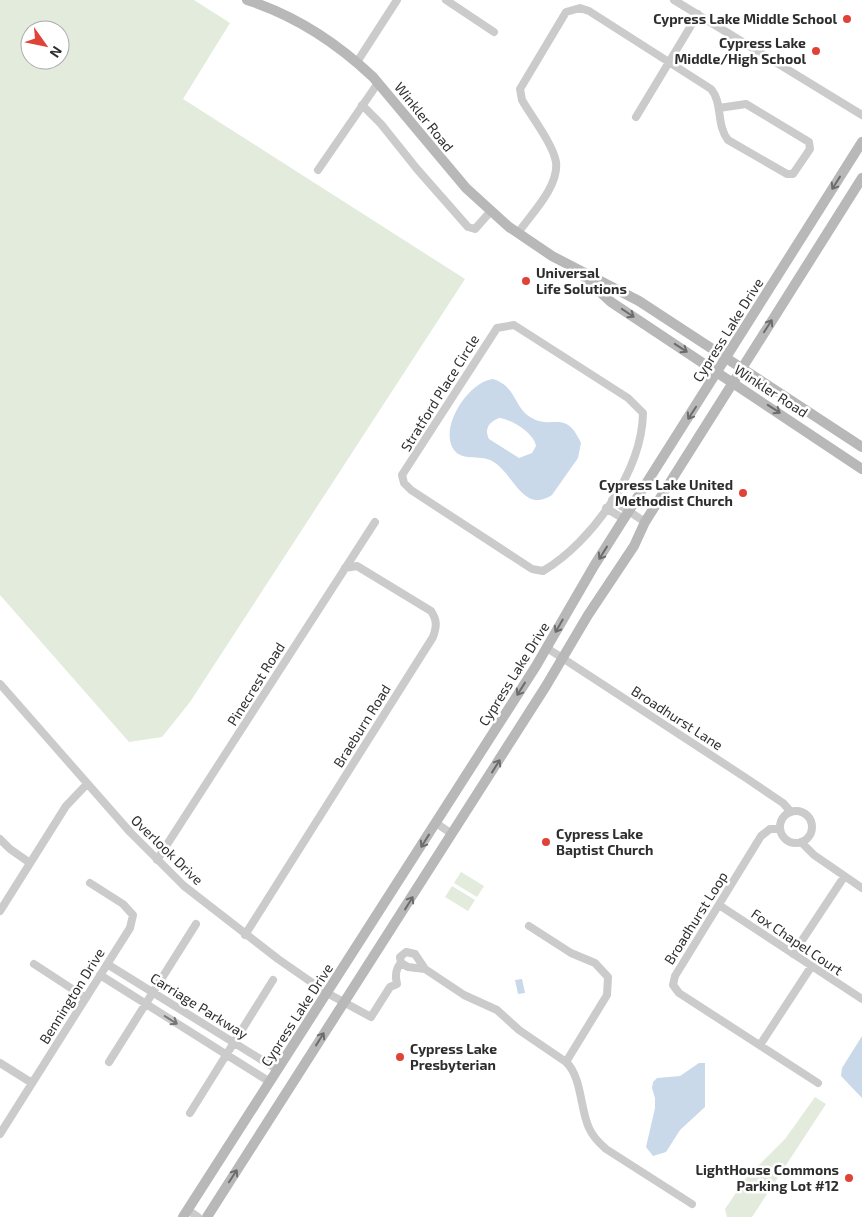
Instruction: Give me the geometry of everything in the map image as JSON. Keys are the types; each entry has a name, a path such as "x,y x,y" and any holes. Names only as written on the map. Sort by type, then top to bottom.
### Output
{"main road":[{"name":"Winkler Road","path":"247,0 299,22 357,62 466,188 490,212 518,233 552,256 639,301 862,447"},
{"name":"Cypress Lake Drive","path":"185,1214 547,648 626,515 862,142"},
{"path":"206,1217 634,546 646,522 742,367 862,178"},
{"name":"Winkler Road","path":"570,264 611,302 862,469"}],"street":[{"path":"357,62 397,0"},
{"path":"446,0 494,32"},
{"path":"674,0 862,115"},
{"path":"518,233 548,190 556,169 555,157 522,100 520,89 563,16 570,10 584,9 670,61 711,89 716,97 723,130 728,140 787,174 793,174 810,149 809,142 746,104 719,108"},
{"path":"636,117 698,14"},
{"path":"318,170 378,84"},
{"path":"362,105 381,124 417,170 468,227 475,229 490,212"},
{"name":"Stratford Place Circle","path":"514,325 628,398 643,413 641,437 632,463 612,500 598,523 556,563 543,571 532,569 410,490 404,483 402,475 496,328 514,325"},
{"path":"612,500 626,515"},
{"path":"606,508 646,522"},
{"name":"Pinecrest Road","path":"157,860 375,522"},
{"name":"Braeburn Road","path":"245,935 433,637 436,628 436,618 431,611 357,566 345,568"},
{"name":"Broadhurst Lane","path":"547,648 784,803 792,812"},
{"name":"Overlook Drive","path":"0,684 87,784 157,860 184,886 245,935 327,993 371,1017 390,987 397,984 395,974 397,967 401,963"},
{"path":"0,911 71,799 87,784"},
{"path":"780,829 782,835 790,842 801,842 809,835 812,825 806,815 802,812 792,812"},
{"name":"Broadhurst Loop","path":"792,812 783,818 780,829 770,830 762,836 675,976 673,985 679,993 818,1083"},
{"path":"436,823 452,834"},
{"path":"0,839 18,856 30,863"},
{"path":"801,842 844,877 862,888"},
{"path":"793,954 844,877"},
{"name":"Bennington Drive","path":"0,1134 130,928 133,915 123,904 90,883"},
{"name":"Fox Chapel Court","path":"719,905 862,999"},
{"path":"109,1062 196,924"},
{"path":"529,926 572,953 595,964 608,976 607,996 566,1062"},
{"path":"425,970 418,958 410,952 403,953 400,956 401,963 408,967 425,970 464,995 497,1010 519,1030 566,1062 574,1076 585,1118 595,1140 692,1204"},
{"path":"34,964 86,998"},
{"name":"Carriage Parkway","path":"107,964 278,1070"},
{"path":"760,1045 812,967"},
{"name":"Carriage Parkway","path":"100,975 270,1082"},
{"path":"190,1113 273,980"},
{"path":"0,1063 32,1083"},
{"path":"185,1214 198,1217"}],"green space":[{"path":"0,0 194,0 230,23 183,99 465,279 190,702 162,737 129,742 0,595"},
{"path":"461,872 484,886 477,897 454,883"},
{"path":"452,886 475,900 468,911 445,897"},
{"path":"815,1097 826,1104 752,1217 727,1217 725,1209 746,1178 785,1139"}],"water":[{"path":"493,379 501,382 511,392 520,408 530,417 538,421 564,423 575,432 581,443 578,458 552,495 542,500 533,499 518,489 505,472 490,460 461,456 454,450 450,441 453,418 458,407 466,397 484,382","holes":["499,418 515,424 531,436 536,446 532,453 519,458 489,439 488,426"]},
{"path":"522,979 525,993 518,994 515,980"},
{"path":"862,1036 862,1098 841,1076 842,1068"},
{"path":"699,1063 705,1063 705,1107 680,1130 666,1152 653,1156 646,1147 655,1108 653,1082 657,1078 680,1076"}],"place":[{"name":"Cypress Lake Middle School","path":"847,19"},
{"name":"Cypress Lake Middle/High School","path":"816,51"},
{"name":"Universal Life Solutions","path":"526,281"},
{"name":"Cypress Lake United Methodist Church","path":"743,493"},
{"name":"Cypress Lake Baptist Church","path":"546,842"},
{"name":"Cypress Lake Presbyterian","path":"400,1057"},
{"name":"LightHouse Commons Parking Lot #12","path":"849,1178"}]}
